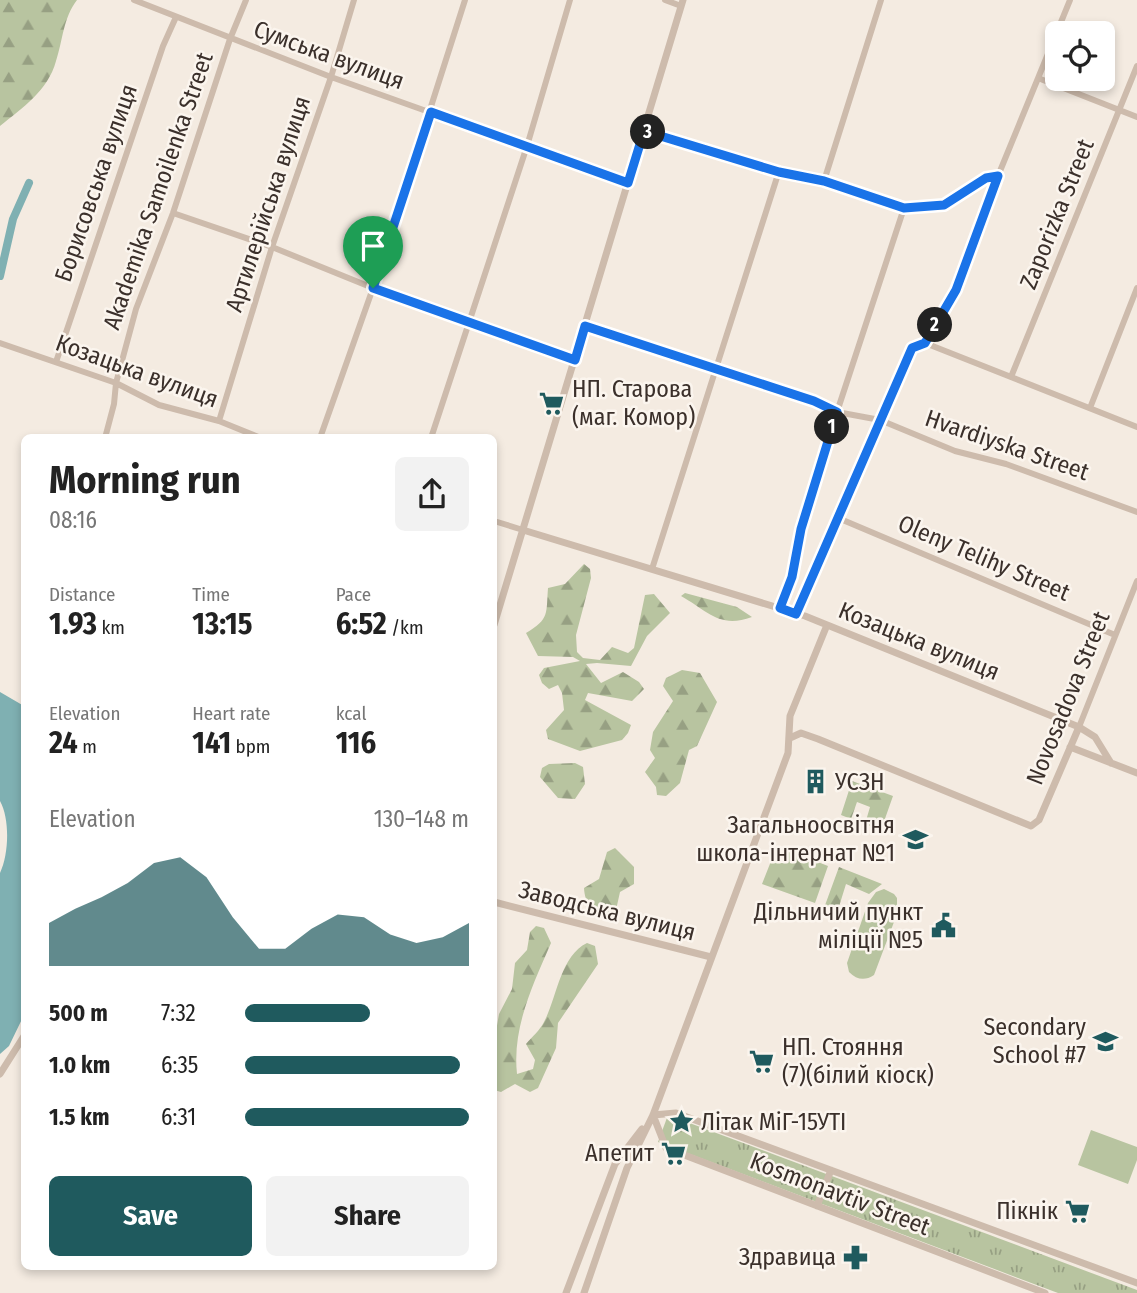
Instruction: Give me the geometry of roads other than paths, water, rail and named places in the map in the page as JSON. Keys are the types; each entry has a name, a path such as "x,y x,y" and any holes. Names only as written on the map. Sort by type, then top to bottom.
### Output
{"street":[{"name":"Сумська вулиця","path":"134,0 331,77 628,183"},
{"name":"Akademika Samoilenka Street","path":"106,434 116,383 136,309 173,213 230,39 246,0"},
{"name":"Артилерійська вулиця","path":"219,421 272,247 331,77 354,0"},
{"path":"321,434 373,288 465,0"},
{"path":"431,434 527,146 570,0"},
{"path":"497,615 682,3 665,0"},
{"path":"824,181 881,0"},
{"path":"796,614 912,348 925,343 956,290 998,176 1070,0"},
{"name":"Борисовська вулиця","path":"56,362 159,59 176,17"},
{"name":"Zaporizka Street","path":"1011,377 1137,66"},
{"path":"1038,78 1137,117"},
{"path":"644,131 779,172 824,181 904,208 944,205 986,178 998,176"},
{"path":"652,569 779,172"},
{"path":"780,608 792,577 801,529 837,412 904,208"},
{"path":"173,213 575,360"},
{"path":"1090,408 1137,288"},
{"name":"Hvardiyska Street","path":"585,326 814,401 837,412 880,420 955,451 1006,464 1137,512"},
{"name":"Козацька вулиця","path":"0,343 116,383 159,405 219,421 251,434"},
{"path":"925,343 1137,427"},
{"name":"Oleny Telihy Street","path":"838,518 1115,635"},
{"name":"Козацька вулиця","path":"497,522 780,608 827,625 1079,727 1095,737 1111,764"},
{"name":"Novosadova Street","path":"790,738 801,733 818,738 1031,826 1039,820 1137,581"},
{"path":"584,1293 627,1168 653,1115 788,752 790,716 827,625"},
{"path":"1070,747 1137,773"},
{"name":"Заводська вулиця","path":"497,903 711,957"},
{"path":"0,1074 21,1041"},
{"name":"Kosmonavtiv Street","path":"1045,1293 666,1148 653,1115 676,1113 1137,1283"},
{"path":"566,1293 615,1164 653,1115"},
{"path":"817,1206 831,1170"}],"water":[{"path":"0,692 21,704 21,1021 9,1046 0,1054 0,873 7,837 0,801"}],"waterway":[{"path":"0,276 13,219 29,183"}],"place":[{"name":"НП. Старова (маг. Комор)","path":"552,403"},
{"name":"УСЗН","path":"815,782"},
{"name":"Загальноосвітня школа-інтернат №1","path":"915,839"},
{"name":"Дільничий пункт міліції №5","path":"943,926"},
{"name":"Secondary School #7","path":"1106,1041"},
{"name":"НП. Стояння (7)(білий кіоск)","path":"762,1061"},
{"name":"Літак МіГ-15УТІ","path":"681,1122"},
{"name":"Апетит","path":"674,1153"},
{"name":"Пікнік","path":"1078,1211"},
{"name":"Здравица","path":"856,1257"}]}
